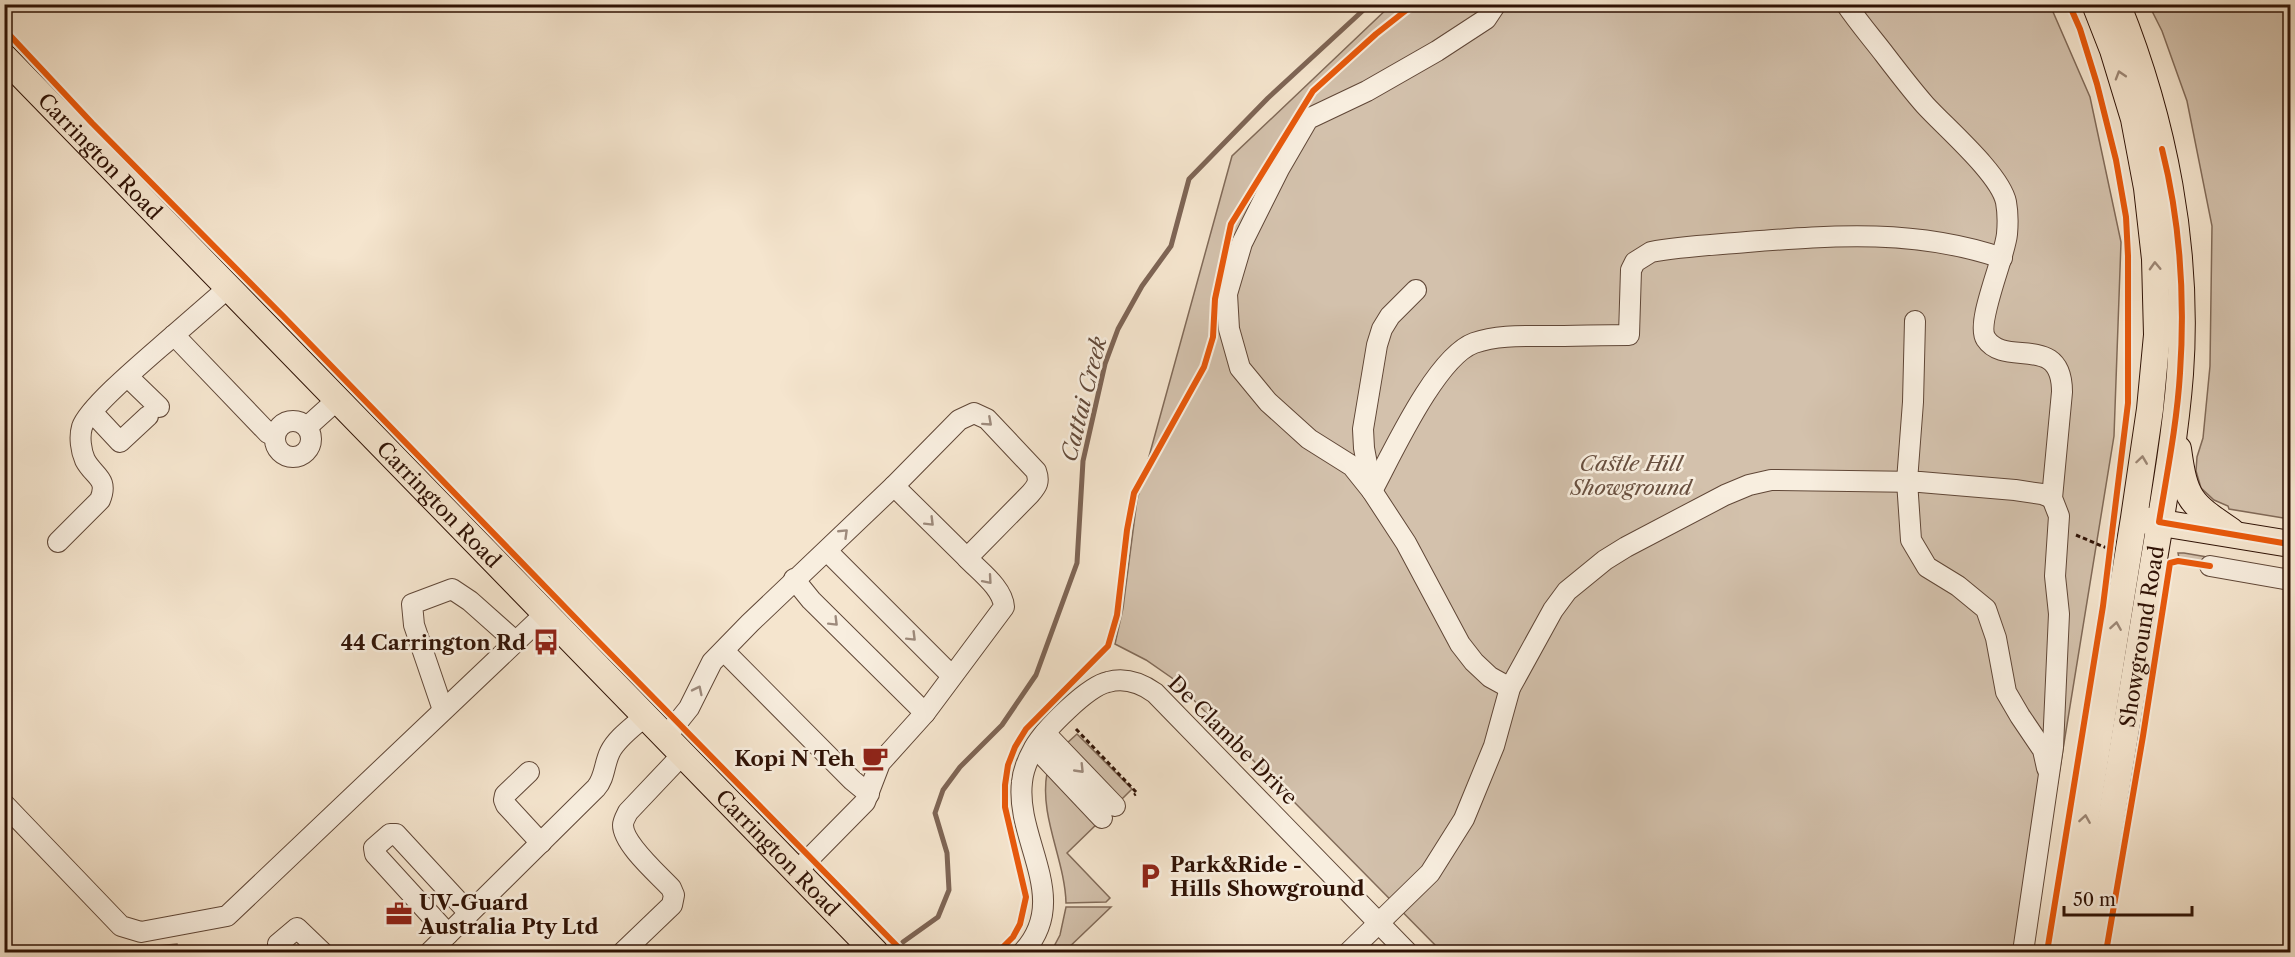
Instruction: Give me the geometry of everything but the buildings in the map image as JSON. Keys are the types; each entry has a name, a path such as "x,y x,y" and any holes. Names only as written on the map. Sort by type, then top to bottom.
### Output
{"main road":[{"name":"Showground Road","path":"2064,952 2134,518 2150,409 2157,335 2155,259 2147,188 2134,119 2113,50 2095,4"},
{"name":"Showground Road","path":"2089,952 2175,422 2180,373 2179,262 2169,177 2132,41 2117,4"},
{"name":"Carrington Road","path":"4,57 874,952"},
{"path":"2175,422 2182,478 2188,495 2198,507 2236,535"},
{"path":"2134,518 2290,544"}],"street":[{"path":"1496,4 1486,19 1437,51 1367,91 1308,119 1279,169 1242,243 1227,294 1229,329 1240,368 1268,402 1309,439 1352,466 1372,491 1406,543 1460,644 1490,677 1510,688"},
{"path":"1846,4 1924,103 1999,184 2008,216 2007,235 1984,316 1983,333 1986,340 1998,349 2044,357 2058,366 2061,374 2062,392 2052,498 2058,508 2059,526 2055,576 2059,614 2053,747 2023,952"},
{"path":"1372,491 1426,393 1439,372 1454,355 1473,343 1493,338 1629,336 1631,270 1635,262 1651,252 1813,237 1861,235 1908,237 1942,242 2002,258"},
{"path":"58,542 100,500 103,494 104,487 101,480 86,460 82,449 81,428 92,412 128,377 228,288"},
{"path":"1372,491 1363,429 1377,345 1382,329 1390,316 1416,290"},
{"path":"1915,321 1913,402 1907,481 1911,540 1927,567 1958,586 1986,609 1996,638 2006,692 2043,750 2049,778"},
{"path":"174,334 268,433 275,436"},
{"path":"92,412 120,442 153,411 128,377"},
{"path":"307,427 337,400"},
{"path":"623,952 672,905 674,895 671,888 631,845 625,835 623,824 628,812 674,746 689,708 712,662 794,579 827,551 959,420 974,413 987,419 1036,471 1039,478 1038,484 967,558"},
{"path":"297,421 307,427 310,432 311,445 304,455 292,458 280,453 275,442 280,426 297,421"},
{"path":"1349,952 1430,873 1464,819 1494,746 1510,688 1553,610 1567,591 1605,560 1694,511 1749,485 1771,480 1907,481 2015,490 2052,498"},
{"path":"796,872 846,823 869,794 880,763 925,713 951,675 1004,607 1004,601 998,592 894,486"},
{"path":"827,551 951,675"},
{"path":"2210,567 2290,580"},
{"path":"794,579 811,600 925,713"},
{"path":"443,710 414,625 412,604 453,589 515,641"},
{"path":"4,804 121,926 141,932 227,916 544,614"},
{"path":"724,651 852,780 869,794"},
{"name":"De Clambe Drive","path":"1023,952 1036,933 1043,906 1040,876 1022,797 1022,780 1040,740 1084,695 1096,686 1121,680 1145,686 1165,703 1407,952"},
{"path":"430,952 601,783 610,751 616,742 644,717"},
{"path":"1040,740 1109,812"},
{"path":"529,772 505,795 504,800 541,843"},
{"path":"448,934 375,854 374,848 390,834 396,834 469,913"},
{"path":"282,952 278,944 297,928 322,952"}],"path":[{"path":"2059,526 2110,552 2111,539"},
{"path":"1076,729 1137,793 1134,795"}],"green space":[{"name":"Castle Hill Showground","path":"1391,5 2050,5 2090,97 2121,242 2114,436 2030,952 1442,952 1172,678 1146,660 1115,644 1123,608 1137,500 1232,156"},
{"path":"2149,5 2290,5 2290,519 2229,509 2228,506 2214,500 2201,488 2196,471 2197,457 2203,438 2210,366 2212,226 2187,101 2162,31"},
{"path":"2178,553 2290,571 2209,565 2179,558"},
{"path":"1077,734 1132,789 1121,800 1066,744"},
{"path":"1047,773 1101,820 1067,853 1110,898 1106,902 1066,903 1065,887 1046,805"},
{"path":"1066,907 1111,907 1064,952 1051,952 1060,935"},
{"path":"177,944 178,952 116,952 116,950"}],"waterway":[{"name":"Cattai Creek","path":"903,942 938,917 949,890 947,853 935,813 943,790 960,767 1002,725 1036,675 1077,563 1083,461 1105,364 1118,329 1142,286 1171,246 1189,179 1268,98 1370,4"}],"cycle path":[{"path":"998,952 1013,937 1020,924 1026,897 1005,807 1008,765 1026,729 1108,646 1117,615 1127,530 1134,493 1204,367 1213,337 1215,299 1231,224 1313,91 1376,34 1414,4"},
{"path":"2047,952 2103,606 2128,403 2126,217 2116,160 2097,84 2080,29 2069,4"},
{"path":"4,29 92,123 903,952"},
{"path":"2162,149 2177,232 2182,317 2177,410 2159,522 2283,543"},
{"path":"2106,952 2170,563 2178,561 2210,566"}],"place":[{"name":"44 Carrington Rd","path":"546,642"},
{"name":"Kopi N Teh","path":"875,758"},
{"name":"Park&Ride - Hills Showground","path":"1150,876"},
{"name":"UV-Guard Australia Pty Ltd","path":"399,914"}]}
